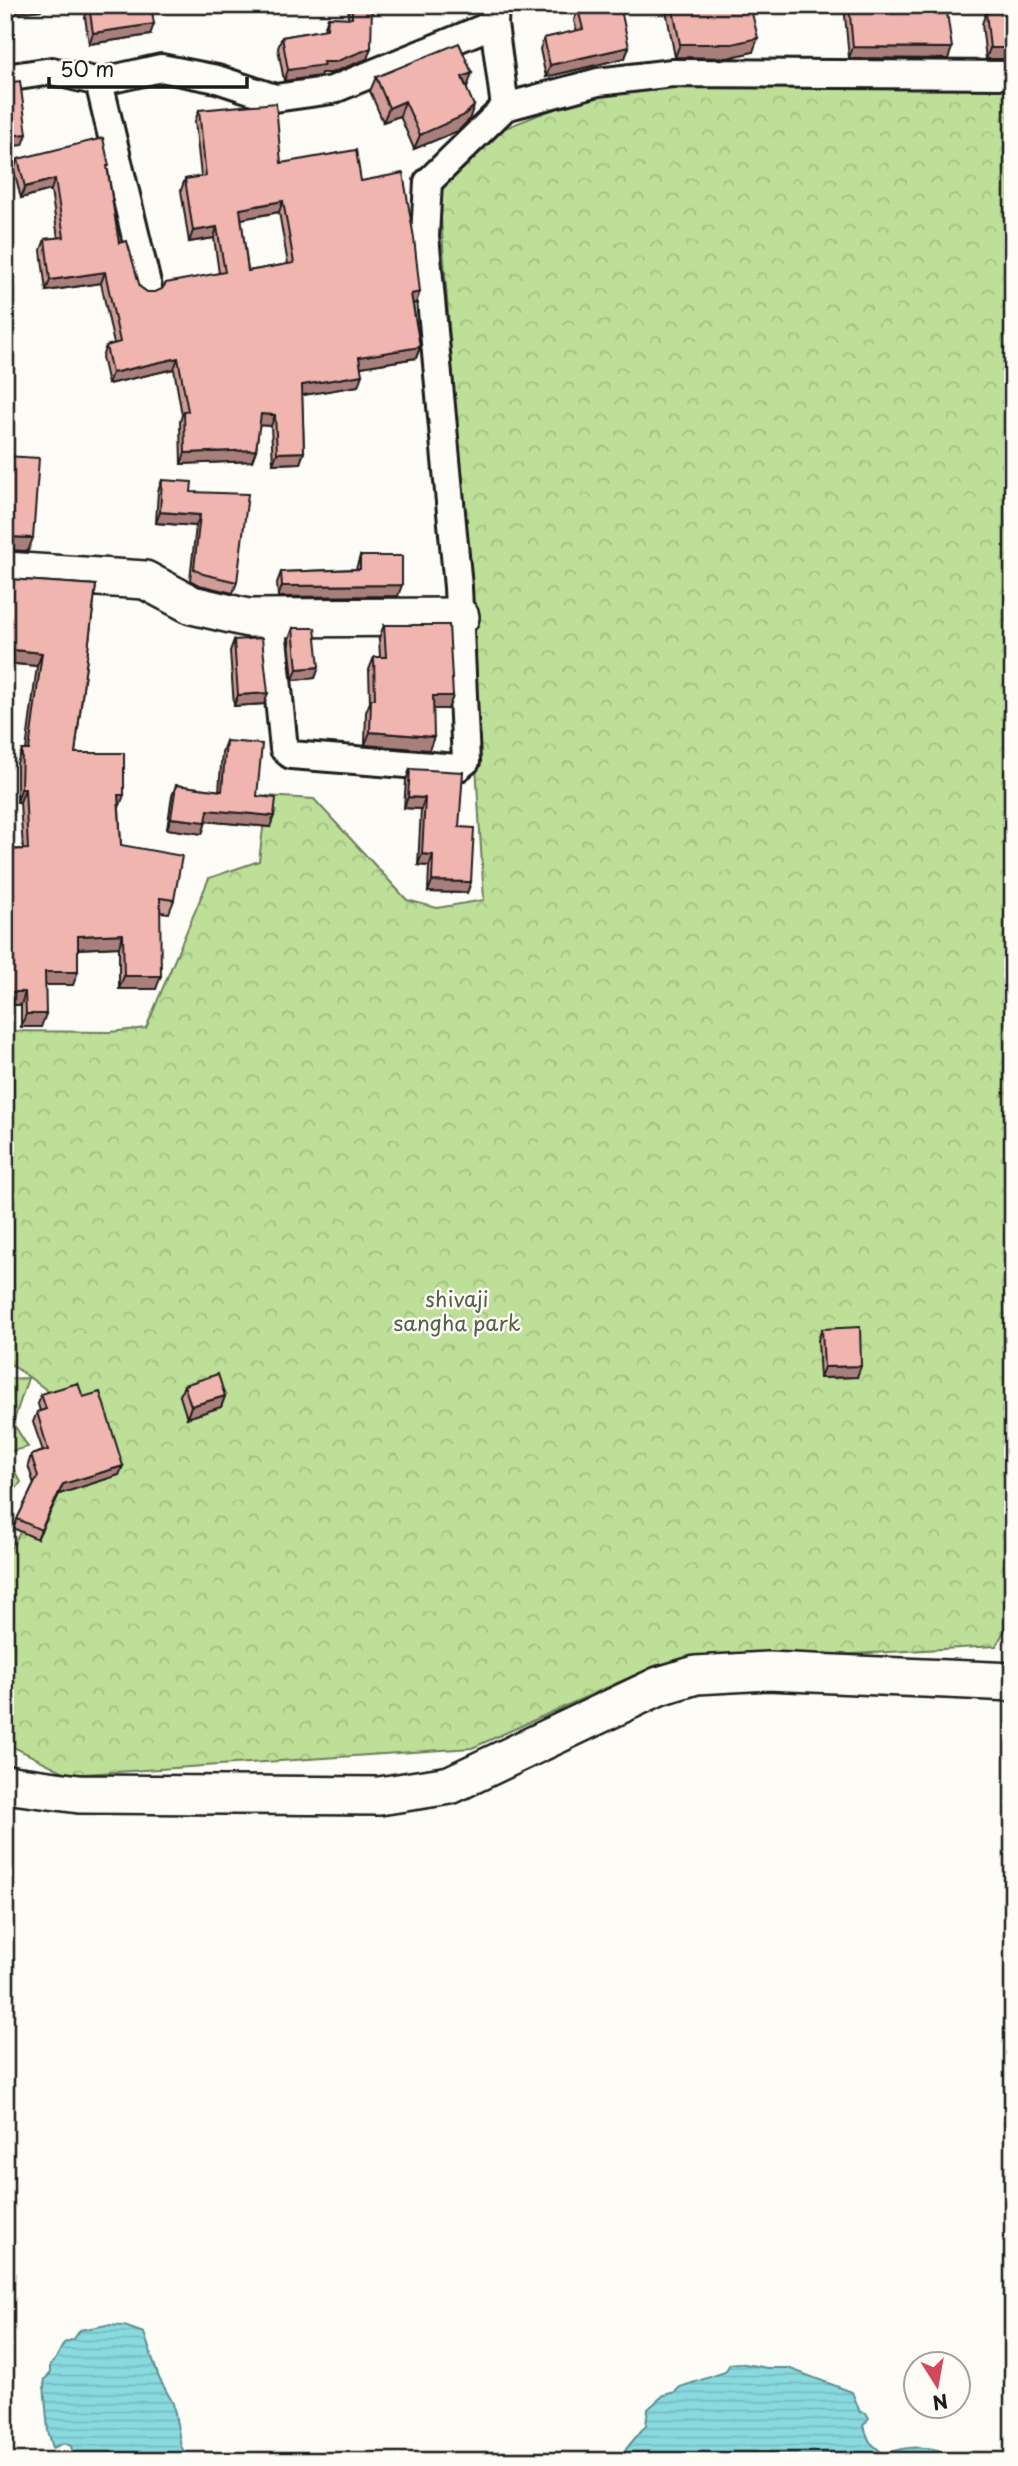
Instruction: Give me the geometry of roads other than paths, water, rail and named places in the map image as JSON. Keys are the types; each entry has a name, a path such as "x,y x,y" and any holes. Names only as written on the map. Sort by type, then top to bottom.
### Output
{"street":[{"path":"5,78 52,71 99,82 161,68 217,79 275,98 332,90 495,15 505,107"},
{"path":"271,618 284,749 291,755 457,768 466,761 460,617 425,236 428,182 505,107 598,82 672,73 1013,75"},
{"path":"99,82 148,288"},
{"path":"5,571 145,580 192,605 248,618 460,617"},
{"path":"5,1784 79,1794 379,1796 450,1785 659,1686 696,1675 768,1671 1013,1682"}],"water":[{"path":"107,2325 124,2326 144,2333 159,2378 173,2403 181,2446 189,2461 69,2461 74,2458 71,2446 64,2443 53,2448 48,2431 44,2385 50,2374 50,2365 64,2343 74,2339 80,2330"},
{"path":"730,2364 767,2368 788,2368 852,2392 860,2412 866,2413 869,2418 863,2426 870,2442 883,2454 920,2447 937,2450 964,2461 616,2461 646,2425 648,2409 664,2395 725,2372"}],"park label":[{"name":"shivaji sangha park","path":"457,1312"}]}
